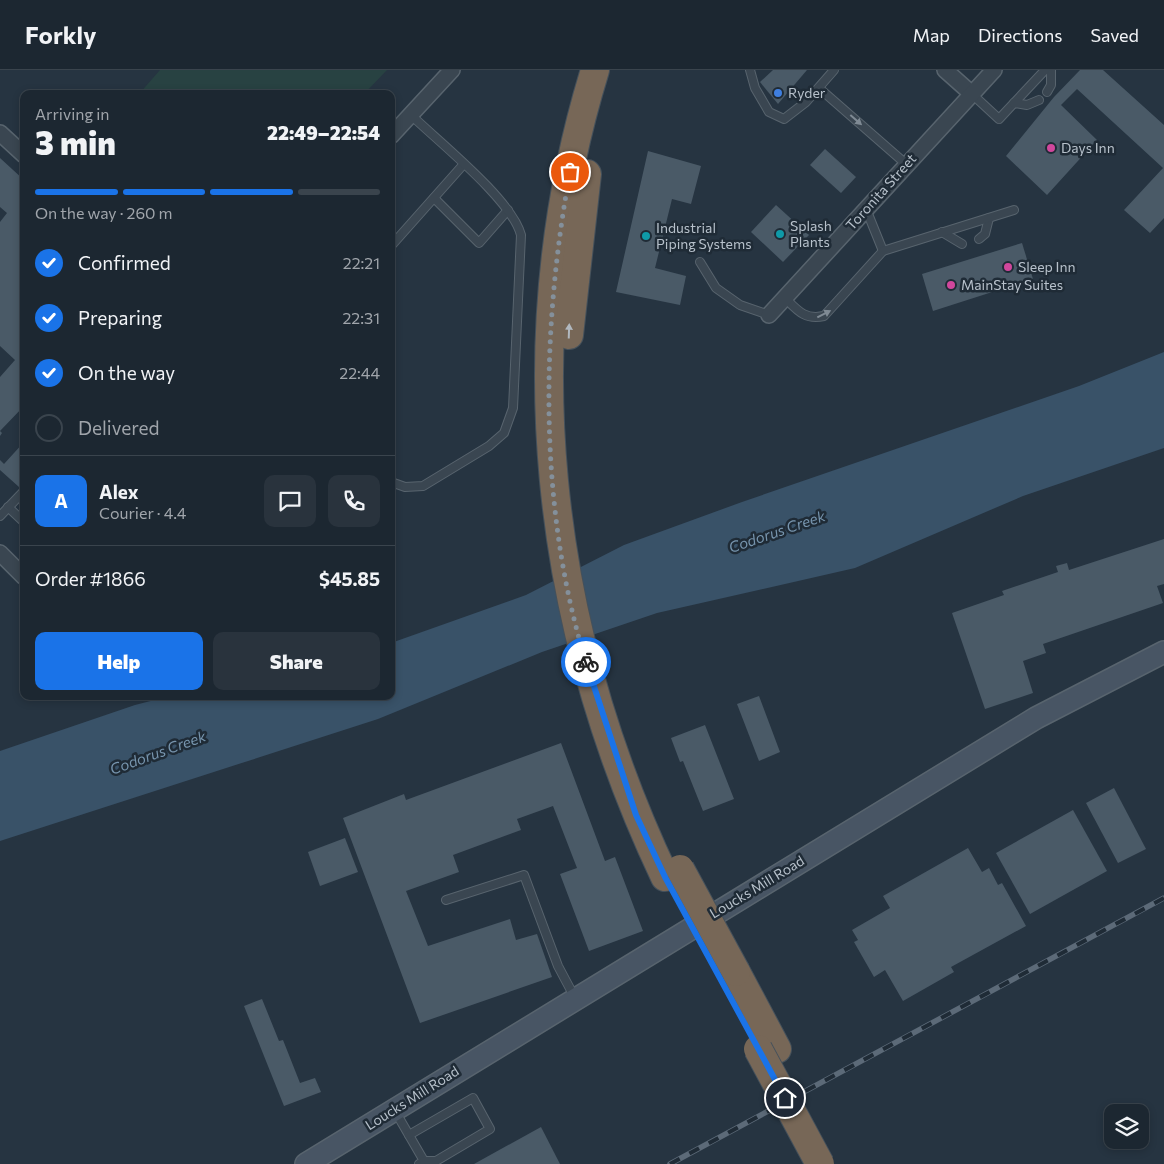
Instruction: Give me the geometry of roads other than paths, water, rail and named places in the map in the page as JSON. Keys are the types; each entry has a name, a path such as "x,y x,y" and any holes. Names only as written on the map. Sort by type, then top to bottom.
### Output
{"highway":[{"path":"595,70 570,172 557,252 550,329 558,432 564,567 585,658 619,739 636,815 673,873 768,1049 838,1164"},
{"path":"558,432 569,318 589,152 614,70"},
{"path":"768,1049 820,1164"}],"street":[{"path":"395,132 452,70"},
{"path":"946,70 972,94"},
{"name":"Toronita Street","path":"769,315 994,70"},
{"path":"0,133 20,151"},
{"path":"0,553 20,573"},
{"name":"Loucks Mill Road","path":"306,1164 1036,718 1164,652"}],"lane":[{"path":"750,70 755,88 769,112 784,119 806,102 834,70"},
{"path":"972,94 999,120 1045,70"},
{"path":"1048,92 1051,85 1050,70"},
{"path":"819,88 906,164"},
{"path":"1014,104 1027,105 1039,100"},
{"path":"395,483 405,487 423,486 490,446 504,433 514,408 520,244 518,226 508,210 410,115"},
{"path":"395,242 463,165"},
{"path":"434,198 479,243 508,210"},
{"path":"866,209 883,251"},
{"path":"785,298 804,317 813,319 824,316 883,251 1014,210"},
{"path":"979,239 985,234 989,218"},
{"path":"942,232 962,244"},
{"path":"700,262 716,288 740,305 769,315"},
{"path":"20,495 3,511 20,520"},
{"path":"446,900 524,875 558,966 575,998"},
{"path":"394,1109 409,1135 421,1163 436,1161 490,1129 473,1098 409,1135"}],"water":[{"name":"Codorus Creek","path":"1164,352 1164,448 1023,496 855,568 657,613 542,652 378,719 0,841 0,751 154,700 395,700 395,642 526,595 624,545 742,502 1079,386"}],"railway":[{"path":"670,1164 1164,898"}],"place":[{"name":"Ryder","path":"778,93"},
{"name":"Days Inn","path":"1051,148"},
{"name":"Splash Plants","path":"780,234"},
{"name":"Industrial Piping Systems","path":"646,236"},
{"name":"Sleep Inn","path":"1008,267"},
{"name":"MainStay Suites","path":"951,285"}]}
